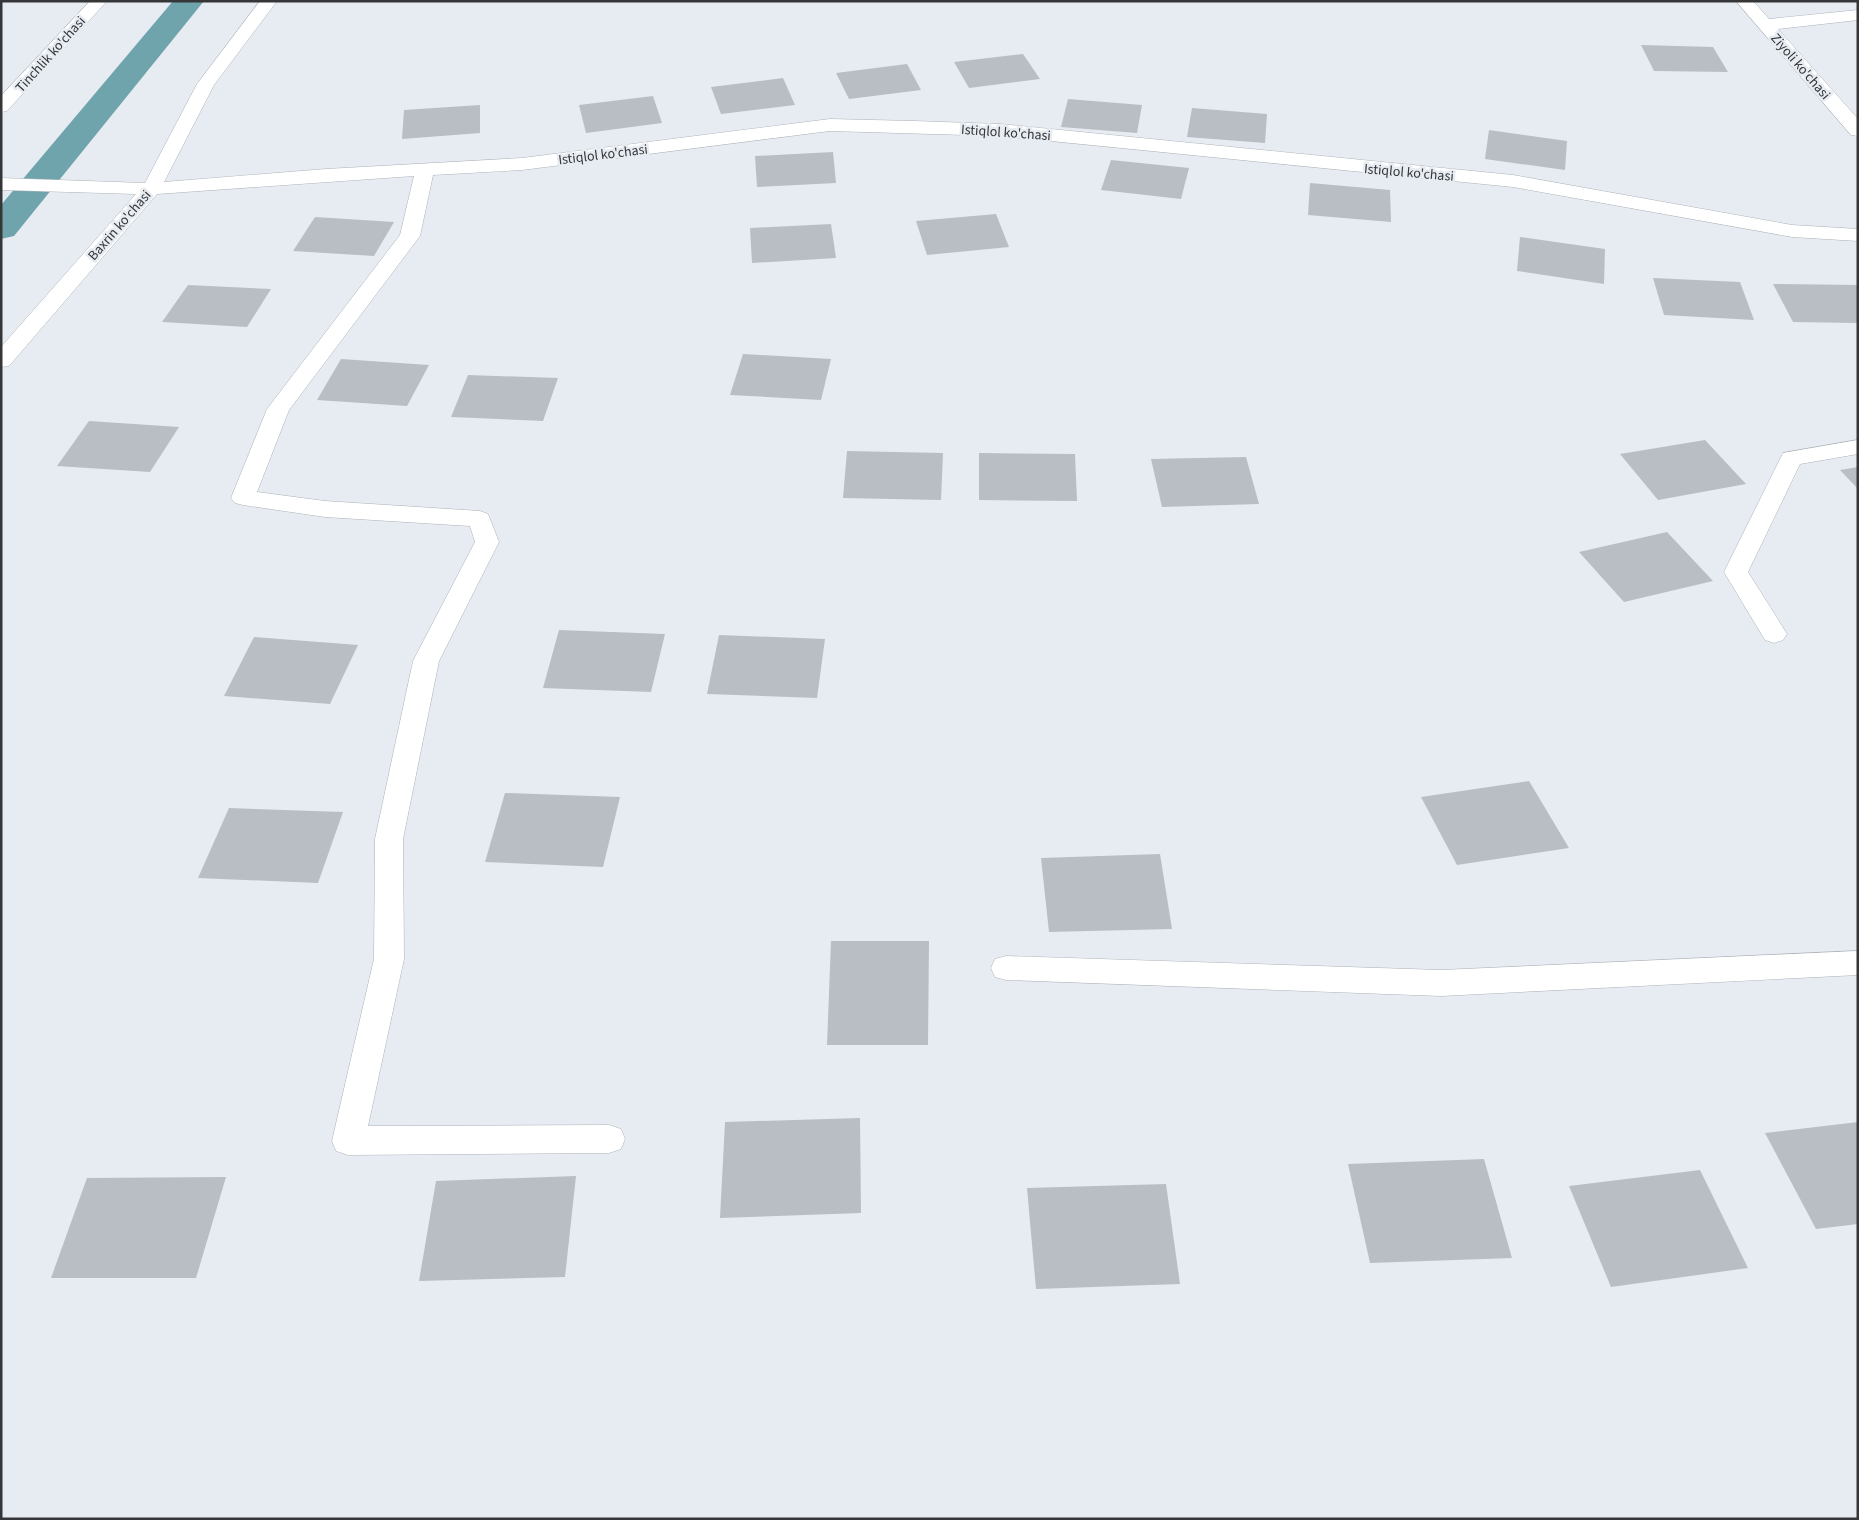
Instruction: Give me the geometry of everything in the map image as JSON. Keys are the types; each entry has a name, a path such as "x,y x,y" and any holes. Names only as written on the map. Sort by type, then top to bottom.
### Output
{"street":[{"name":"Tinchlik ko'chasi","path":"1,107 99,1"},
{"name":"Baxrin ko'chasi","path":"1,361 151,189 206,84 268,1"},
{"name":"Ziyoli ko'chasi","path":"1744,1 1858,131"},
{"path":"1829,1 1851,16"},
{"path":"1764,25 1851,16"},
{"name":"Istiqlol ko'chasi","path":"1,184 151,189 326,175 522,164 830,125 1000,130 1513,182 1792,231 1858,235"},
{"path":"426,169 410,236 278,409 243,498 325,509 480,519 487,542 426,661 389,839 389,959 348,1141 609,1139"},
{"path":"1774,634 1736,572 1791,458 1858,447"},
{"path":"1006,968 1441,983 1858,963"}],"building":[{"path":"1641,45 1713,47 1728,72 1654,71"},
{"path":"1023,54 1040,79 969,88 954,62"},
{"path":"907,64 921,90 849,99 836,73"},
{"path":"783,78 795,105 721,114 711,87"},
{"path":"653,96 662,123 586,133 579,105"},
{"path":"1068,99 1142,105 1137,133 1061,127"},
{"path":"480,105 480,133 402,139 404,110"},
{"path":"1192,108 1267,114 1265,143 1187,137"},
{"path":"1489,130 1567,141 1565,170 1485,159"},
{"path":"833,152 836,183 757,187 755,156"},
{"path":"1111,160 1189,168 1181,199 1101,190"},
{"path":"1310,183 1390,190 1391,222 1308,215"},
{"path":"996,214 1009,247 927,255 916,221"},
{"path":"315,217 394,222 374,256 293,251"},
{"path":"831,224 836,258 752,263 750,228"},
{"path":"1520,237 1605,249 1604,284 1517,271"},
{"path":"1653,278 1740,282 1754,320 1664,315"},
{"path":"1773,284 1858,285 1858,323 1793,322"},
{"path":"188,285 271,289 247,327 162,322"},
{"path":"743,354 831,359 821,400 730,395"},
{"path":"341,359 429,365 407,406 317,400"},
{"path":"468,375 558,378 543,421 451,417"},
{"path":"89,421 179,427 150,472 57,466"},
{"path":"1705,440 1746,484 1658,500 1620,454"},
{"path":"847,451 943,453 941,500 843,498"},
{"path":"979,453 1075,454 1077,501 979,500"},
{"path":"1246,457 1259,504 1162,507 1151,459"},
{"path":"1858,467 1858,489 1840,470"},
{"path":"1667,532 1713,581 1624,602 1579,552"},
{"path":"559,630 665,634 651,692 543,688"},
{"path":"719,635 825,639 817,698 707,694"},
{"path":"254,637 358,645 330,704 224,696"},
{"path":"1529,781 1569,848 1457,865 1421,797"},
{"path":"505,793 620,797 603,867 485,862"},
{"path":"229,808 343,812 318,883 198,878"},
{"path":"1160,854 1172,929 1049,932 1041,858"},
{"path":"831,941 929,941 928,1045 827,1045"},
{"path":"860,1118 861,1213 720,1218 725,1122"},
{"path":"1858,1122 1858,1224 1816,1229 1765,1133"},
{"path":"1484,1159 1512,1258 1370,1263 1348,1164"},
{"path":"1700,1170 1748,1268 1611,1287 1569,1186"},
{"path":"576,1176 565,1277 419,1281 436,1181"},
{"path":"226,1177 196,1278 51,1278 87,1178"},
{"path":"1166,1184 1180,1284 1036,1289 1027,1188"}],"waterway":[{"path":"1,228 189,1"}]}
